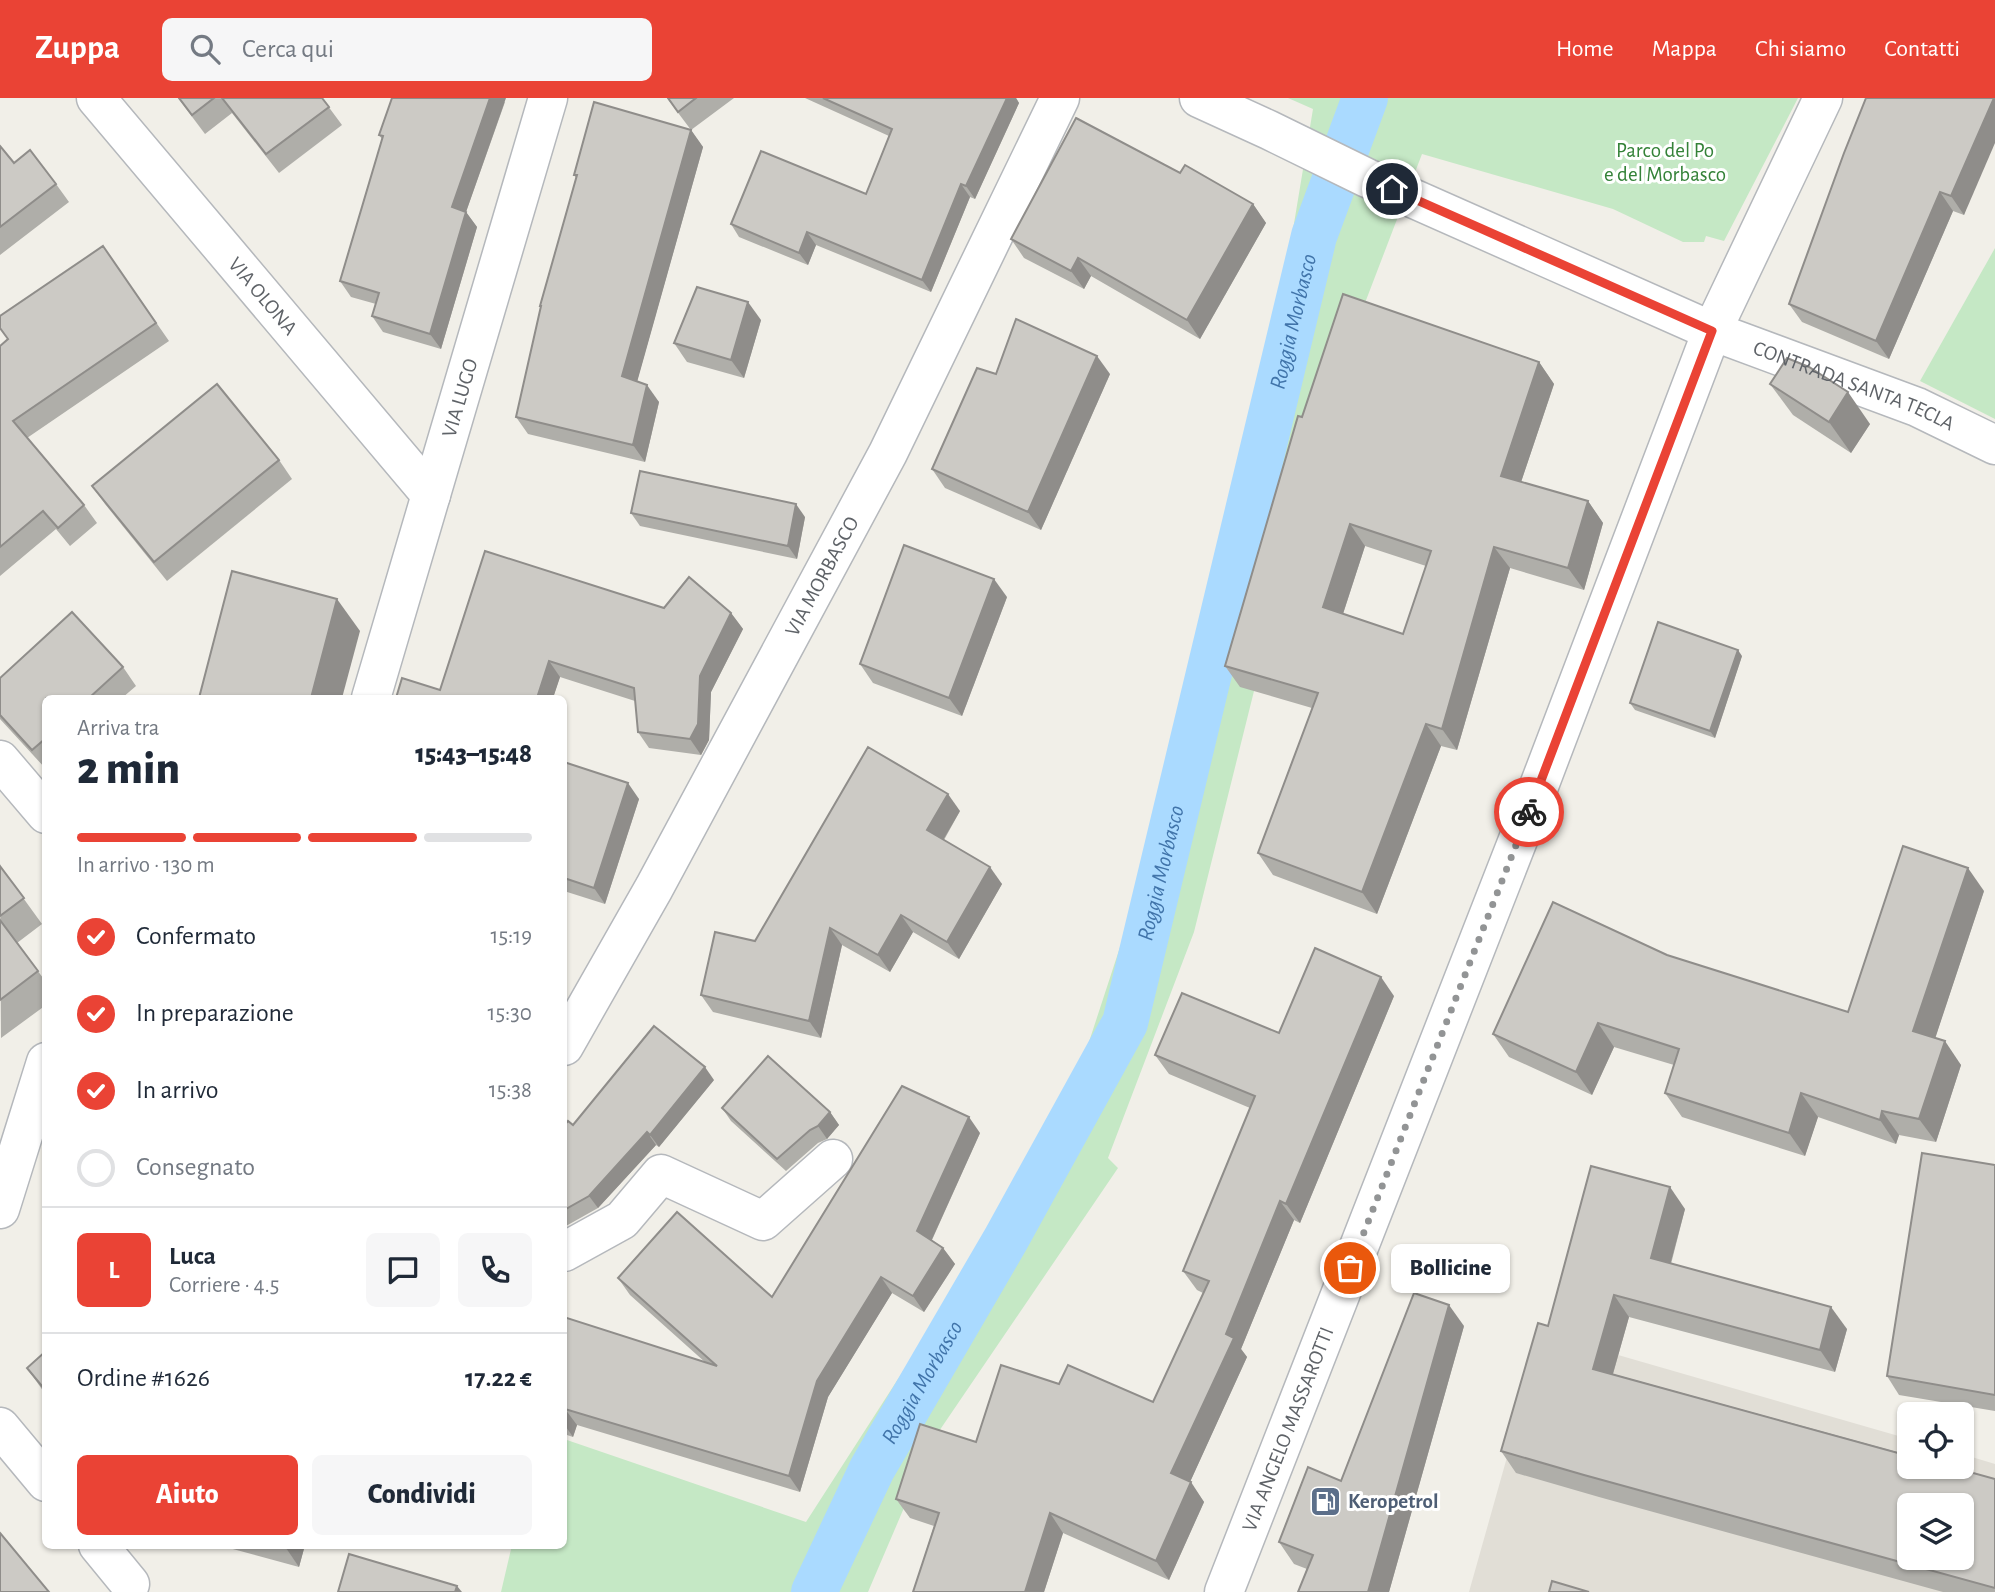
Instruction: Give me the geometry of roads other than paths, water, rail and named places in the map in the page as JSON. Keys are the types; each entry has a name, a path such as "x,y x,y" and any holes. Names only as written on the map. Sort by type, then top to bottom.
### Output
{"street":[{"name":"VIA OLONA","path":"96,98 431,495"},
{"name":"VIA LUGO","path":"372,695 548,98"},
{"name":"VIA MORBASCO","path":"567,1041 654,888 888,453 1060,98"},
{"name":"CONTRADA SANTA TECLA","path":"1199,98 1367,178 1712,331 1917,407 1995,445"},
{"name":"VIA ANGELO MASSAROTTI","path":"1224,1592 1534,799 1712,331 1823,98"},
{"path":"0,760 42,809"},
{"path":"0,1209 42,1075"},
{"path":"567,1250 622,1220 660,1174 763,1221 833,1159"},
{"path":"3,1435 42,1478"},
{"path":"101,1549 129,1588"},
{"path":"129,1588 138,1549"}],"waterway":[{"name":"Roggia Morbasco","path":"814,1592 872,1469 1006,1239 1125,1023 1314,236 1365,98"}],"place":[{"name":"Bollicine","path":"1350,1268"},
{"name":"Keropetrol","path":"1325,1501"}],"park label":[{"name":"Parco del Po e del Morbasco","path":"1665,162"}]}
